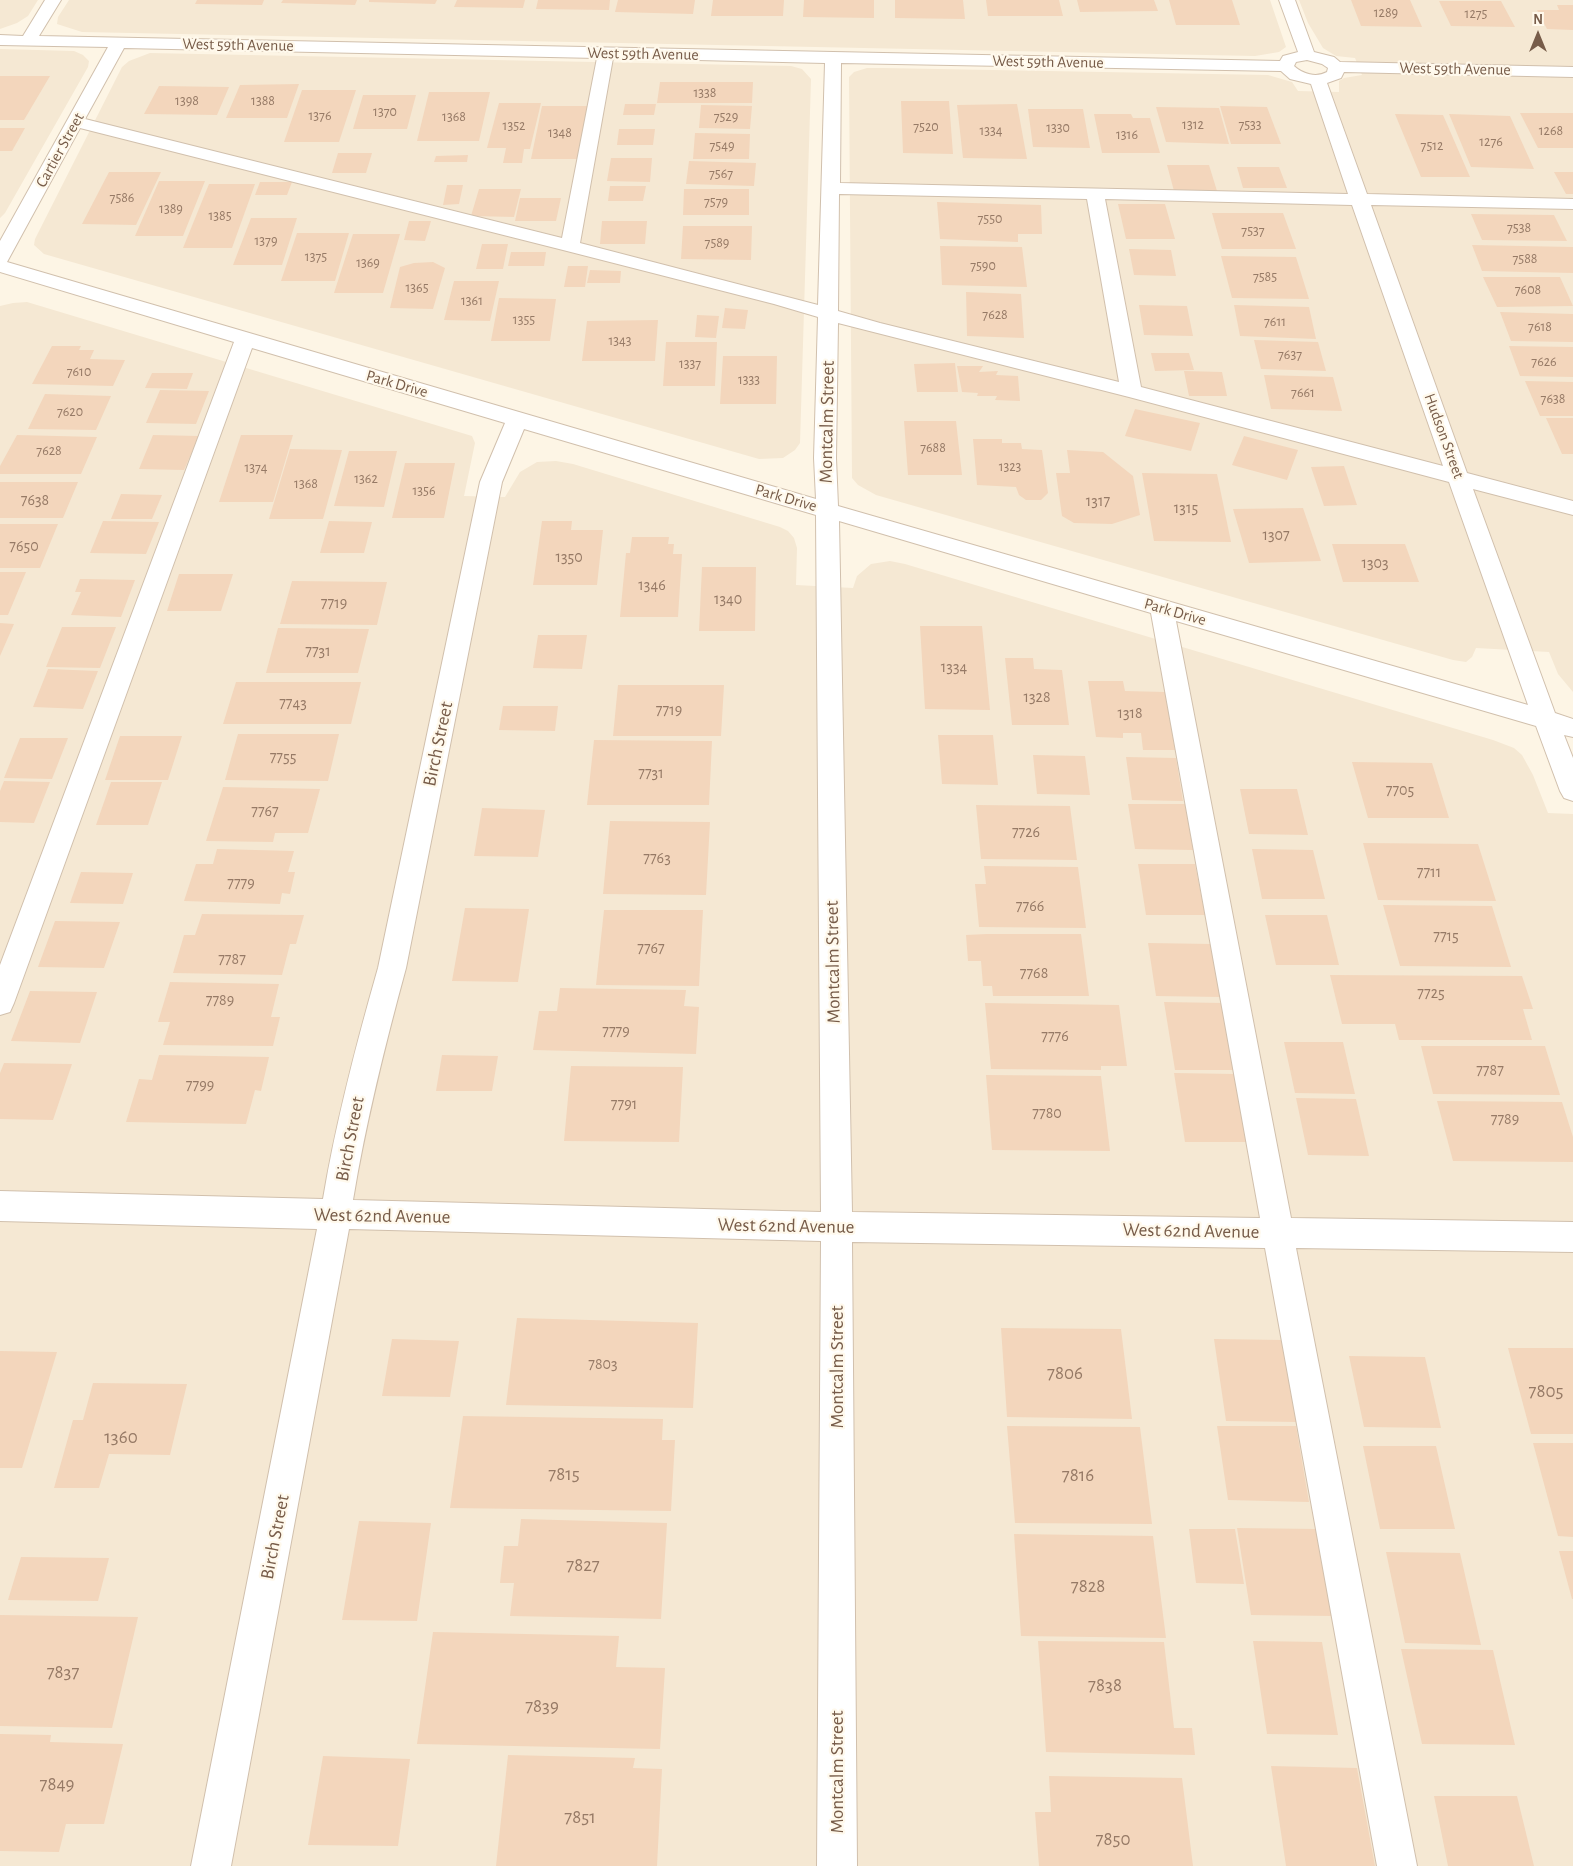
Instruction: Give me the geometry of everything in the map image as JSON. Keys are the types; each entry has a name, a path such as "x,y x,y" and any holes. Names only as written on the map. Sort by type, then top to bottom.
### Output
{"street":[{"path":"28,40 53,0"},
{"path":"1286,0 1307,55"},
{"name":"West 59th Avenue","path":"0,40 1286,66"},
{"name":"Cartier Street","path":"0,258 119,42"},
{"path":"570,246 606,53"},
{"path":"1307,55 1328,60 1337,70 1331,77 1317,80 1300,77 1288,70 1286,66 1289,59 1307,55"},
{"name":"Montcalm Street","path":"833,58 832,188 825,458 836,1227 838,1866"},
{"name":"West 59th Avenue","path":"1336,67 1573,72"},
{"name":"Hudson Street","path":"1317,80 1460,479 1522,662 1573,791"},
{"path":"76,122 781,300 828,315 1131,391 1573,508"},
{"path":"832,188 1573,204"},
{"path":"1096,193 1131,391"},
{"name":"Park Drive","path":"0,266 517,420 1573,728"},
{"path":"0,1003 245,339"},
{"name":"Birch Street","path":"211,1866 337,1215 348,1140 370,1044 392,968 491,482 517,420"},
{"path":"1162,608 1266,1160 1277,1232 1397,1866"},
{"name":"West 62nd Avenue","path":"0,1206 836,1227 1573,1237"}],"shaded area":[{"path":"0,0 38,0 28,16 17,23 0,29"},
{"path":"69,0 1270,0 1286,47 1279,52 1255,56 82,32 57,24 58,17"},
{"path":"1299,0 1573,0 1573,692 1558,674 1549,652 1476,648 1472,657 1466,662 1453,660 876,495 858,485 852,478 849,77 854,72 867,68 1268,75 1292,82 1298,91 1339,92 1339,81 1344,78 1362,75 1355,58 1336,56 1323,48 1308,23"},
{"path":"0,49 74,51 83,55 89,61 88,67 5,213 0,218"},
{"path":"150,53 791,66 802,69 811,79 800,443 795,450 783,458 759,459 44,254 34,245 35,239 122,67 129,61"},
{"path":"27,302 472,436 475,443 464,496 505,497 520,472 537,462 556,461 573,464 788,531 794,538 797,548 796,585 853,588 857,576 871,564 890,561 905,564 1493,740 1514,748 1522,755 1533,775 1548,813 1573,814 1573,1866 0,1866 0,306"}],"building":[{"path":"197,0 264,0 262,5 195,4"},
{"path":"283,0 357,0 355,5 281,3"},
{"path":"369,0 437,0 435,4 369,2"},
{"path":"457,0 525,0 523,8 454,7"},
{"path":"538,0 610,0 609,10 536,9"},
{"path":"618,0 695,0 693,14 615,12"},
{"path":"713,0 784,0 783,16 711,16"},
{"path":"804,0 874,0 874,18 803,17"},
{"path":"895,0 963,0 965,19 895,18"},
{"path":"986,0 1059,0 1063,16 988,16"},
{"path":"1077,0 1154,0 1158,11 1080,12"},
{"path":"1169,0 1232,0 1240,25 1176,25"},
{"path":"1351,0 1410,0 1422,27 1361,26"},
{"path":"1439,1 1501,1 1515,27 1451,26"},
{"path":"1557,5 1573,5 1573,30 1547,29 1537,10 1559,10"},
{"path":"0,76 50,76 24,120 0,120"},
{"path":"660,82 753,82 752,103 657,103"},
{"path":"299,84 287,118 226,118 240,85"},
{"path":"159,86 229,87 217,115 144,114"},
{"path":"302,90 356,90 339,142 284,142"},
{"path":"429,92 490,92 479,141 417,141"},
{"path":"363,95 416,95 407,129 353,129"},
{"path":"901,101 949,101 953,154 903,153"},
{"path":"499,103 541,103 530,149 524,149 522,163 503,163 506,148 487,148"},
{"path":"625,104 656,104 654,115 623,115"},
{"path":"1017,104 1027,159 963,158 957,105"},
{"path":"701,105 752,106 750,129 699,128"},
{"path":"542,106 589,106 580,159 531,159"},
{"path":"1220,106 1267,107 1281,144 1231,144"},
{"path":"1156,107 1219,108 1229,144 1166,142"},
{"path":"1028,109 1083,109 1090,148 1033,147"},
{"path":"1520,113 1573,113 1573,148 1538,148"},
{"path":"1094,114 1131,114 1133,118 1150,118 1160,153 1102,153"},
{"path":"1395,114 1443,115 1470,177 1421,177"},
{"path":"1449,114 1510,116 1534,169 1471,167"},
{"path":"0,128 25,128 12,151 0,151"},
{"path":"619,129 655,129 653,145 617,145"},
{"path":"695,133 750,134 749,159 693,159"},
{"path":"338,153 372,153 366,173 332,173"},
{"path":"468,155 467,162 434,162 436,156"},
{"path":"611,158 652,158 650,182 607,181"},
{"path":"689,161 756,163 754,186 686,184"},
{"path":"1167,165 1209,165 1217,191 1174,191"},
{"path":"1237,167 1279,167 1287,188 1243,188"},
{"path":"109,172 161,172 136,225 82,224"},
{"path":"1554,172 1573,172 1573,194 1566,194"},
{"path":"159,181 205,181 183,236 135,236"},
{"path":"260,182 292,182 287,195 255,195"},
{"path":"209,184 255,184 232,248 183,248"},
{"path":"447,185 463,185 459,204 443,205"},
{"path":"610,186 646,186 643,201 608,201"},
{"path":"479,189 521,189 514,217 471,216"},
{"path":"684,189 749,189 749,215 683,215"},
{"path":"520,198 561,198 556,221 515,221"},
{"path":"937,202 1041,205 1042,234 1018,234 1018,242 940,239"},
{"path":"1118,204 1165,204 1175,239 1126,239"},
{"path":"1212,213 1283,213 1296,249 1222,249"},
{"path":"1471,214 1554,215 1567,241 1482,240"},
{"path":"251,218 297,218 282,265 233,265"},
{"path":"409,221 431,221 425,241 404,240"},
{"path":"602,221 647,221 645,244 600,244"},
{"path":"683,226 752,226 751,260 681,259"},
{"path":"297,233 349,233 335,281 281,281"},
{"path":"353,234 400,234 383,293 334,293"},
{"path":"482,244 508,244 503,269 476,269"},
{"path":"1472,245 1573,247 1573,273 1482,271"},
{"path":"940,246 1022,247 1027,287 942,285"},
{"path":"1129,249 1171,250 1176,276 1134,275"},
{"path":"511,252 546,252 544,266 508,266"},
{"path":"1221,256 1296,257 1309,299 1232,298"},
{"path":"433,262 445,268 433,309 390,308 400,267 414,263"},
{"path":"568,266 588,266 585,287 564,287"},
{"path":"590,270 621,271 620,283 587,283"},
{"path":"1483,277 1560,277 1573,306 1497,307"},
{"path":"454,281 499,281 490,321 444,320"},
{"path":"966,292 1021,294 1024,338 967,336"},
{"path":"499,298 556,299 550,341 491,341"},
{"path":"1139,305 1187,306 1193,336 1144,335"},
{"path":"1234,305 1309,307 1316,339 1240,336"},
{"path":"725,308 748,310 745,329 722,328"},
{"path":"1500,312 1573,314 1573,342 1511,341"},
{"path":"697,315 719,316 716,338 695,337"},
{"path":"658,320 655,361 582,361 587,321"},
{"path":"1254,340 1318,342 1326,371 1261,369"},
{"path":"666,342 717,342 715,386 663,386"},
{"path":"52,346 81,346 79,350 94,350 90,359 125,360 113,386 32,384"},
{"path":"1509,346 1573,347 1573,377 1520,376"},
{"path":"1151,353 1189,353 1194,370 1155,371"},
{"path":"723,356 777,356 776,404 720,404"},
{"path":"955,363 958,392 917,392 914,364"},
{"path":"957,366 983,366 979,372 998,371 996,375 1018,376 1020,401 995,400 997,396 977,396 978,393 962,392"},
{"path":"1184,371 1222,372 1227,396 1189,396"},
{"path":"152,373 193,373 187,389 145,388"},
{"path":"1264,375 1333,377 1342,411 1271,409"},
{"path":"1525,381 1573,382 1573,416 1540,416"},
{"path":"160,390 209,391 196,424 146,423"},
{"path":"45,394 111,396 96,430 28,429"},
{"path":"1135,409 1200,423 1191,451 1125,436"},
{"path":"1546,418 1573,418 1573,454 1562,454"},
{"path":"904,421 956,421 962,475 908,475"},
{"path":"17,435 97,437 81,474 0,474 0,466"},
{"path":"153,435 199,436 184,470 139,469"},
{"path":"241,435 293,435 273,502 219,502"},
{"path":"1244,436 1298,450 1287,480 1232,465"},
{"path":"973,439 1002,439 1002,443 1021,443 1022,449 1042,450 1048,493 1041,500 1026,500 1019,495 1016,487 977,485"},
{"path":"290,449 342,450 323,519 269,519"},
{"path":"1067,450 1103,452 1133,476 1140,515 1112,524 1074,523 1062,516 1056,473 1070,473"},
{"path":"349,451 397,451 384,507 334,506"},
{"path":"405,463 455,463 444,518 392,518"},
{"path":"1344,466 1357,505 1324,506 1311,467"},
{"path":"1142,473 1217,474 1231,542 1154,541"},
{"path":"0,482 78,482 63,518 0,518"},
{"path":"121,494 162,495 152,519 111,519"},
{"path":"1303,508 1321,561 1249,563 1233,509"},
{"path":"103,521 159,522 146,554 90,553"},
{"path":"329,521 372,522 364,553 320,553"},
{"path":"542,521 572,521 571,530 603,530 597,585 533,585"},
{"path":"0,524 58,524 40,568 0,568"},
{"path":"632,537 669,537 668,544 674,544 673,554 682,554 678,617 620,617 626,553 630,553"},
{"path":"1332,544 1405,544 1419,582 1343,582"},
{"path":"702,567 756,567 755,631 699,631"},
{"path":"0,572 26,572 8,615 0,615"},
{"path":"179,574 233,574 221,611 167,611"},
{"path":"80,579 135,580 121,617 71,615 81,592 75,592"},
{"path":"292,581 387,582 377,625 280,624"},
{"path":"0,623 14,624 0,656"},
{"path":"920,626 982,626 990,710 925,709"},
{"path":"62,627 116,627 100,668 46,667"},
{"path":"278,628 369,629 358,673 266,673"},
{"path":"538,635 587,635 582,669 533,668"},
{"path":"1005,658 1033,658 1034,669 1062,670 1069,725 1012,725"},
{"path":"48,669 98,671 83,709 33,707"},
{"path":"1088,681 1123,681 1125,691 1165,692 1175,750 1143,750 1141,733 1123,733 1123,738 1096,737"},
{"path":"236,682 361,682 351,724 223,724"},
{"path":"618,685 724,685 721,736 613,736"},
{"path":"503,706 558,706 555,731 499,730"},
{"path":"238,734 339,734 328,781 225,780"},
{"path":"938,735 993,735 998,785 942,784"},
{"path":"120,736 182,736 168,780 105,780"},
{"path":"20,738 68,738 52,779 4,778"},
{"path":"594,740 712,741 709,805 587,805"},
{"path":"1033,755 1085,756 1090,795 1037,794"},
{"path":"1126,757 1176,758 1183,801 1132,800"},
{"path":"1352,762 1432,763 1449,818 1368,818"},
{"path":"4,781 50,782 34,823 0,822 0,791"},
{"path":"111,782 162,782 148,825 96,825"},
{"path":"223,787 320,789 308,833 275,833 273,842 206,841"},
{"path":"1240,789 1297,789 1308,835 1249,834"},
{"path":"1128,804 1185,804 1193,850 1135,849"},
{"path":"976,805 1070,806 1077,860 981,859"},
{"path":"482,808 545,810 538,857 474,856"},
{"path":"610,821 710,822 706,895 603,894"},
{"path":"1363,843 1478,844 1496,901 1378,900"},
{"path":"217,849 294,851 288,872 295,872 290,894 282,893 280,904 184,901 196,864 213,864"},
{"path":"1252,849 1313,850 1325,899 1262,899"},
{"path":"1138,864 1195,864 1205,915 1146,915"},
{"path":"984,866 1078,867 1086,928 979,927 975,884 986,884"},
{"path":"81,872 133,873 123,904 70,903"},
{"path":"1383,905 1492,906 1511,967 1400,966"},
{"path":"465,908 529,909 518,982 452,981"},
{"path":"604,910 703,910 699,986 596,985"},
{"path":"202,914 304,915 296,944 290,944 282,975 173,973 184,935 195,935"},
{"path":"1265,915 1327,915 1339,965 1276,965"},
{"path":"55,921 120,922 104,968 38,967"},
{"path":"1081,934 1089,996 993,996 992,986 983,986 981,961 968,961 966,935"},
{"path":"1148,943 1212,944 1221,997 1156,996"},
{"path":"1330,975 1522,976 1533,1009 1523,1009 1532,1040 1399,1040 1395,1024 1342,1024"},
{"path":"170,982 279,984 271,1017 280,1017 273,1046 163,1045 170,1022 158,1022"},
{"path":"560,988 686,990 684,1006 699,1007 696,1054 533,1050 539,1011 557,1011"},
{"path":"30,991 97,992 80,1043 11,1041"},
{"path":"1164,1002 1223,1003 1236,1070 1175,1070"},
{"path":"985,1003 1119,1005 1127,1066 1101,1066 1101,1070 991,1069"},
{"path":"1284,1042 1343,1042 1355,1094 1295,1093"},
{"path":"1421,1046 1545,1046 1560,1095 1433,1094"},
{"path":"159,1055 269,1057 261,1091 255,1090 246,1124 126,1122 139,1079 152,1080"},
{"path":"442,1055 498,1056 492,1091 436,1091"},
{"path":"4,1063 72,1064 53,1120 0,1119 0,1073"},
{"path":"571,1066 683,1067 679,1142 564,1141"},
{"path":"1174,1073 1235,1074 1248,1142 1185,1142"},
{"path":"986,1075 1101,1076 1110,1151 992,1150"},
{"path":"1296,1098 1356,1099 1369,1156 1308,1155"},
{"path":"1437,1101 1562,1102 1573,1137 1573,1162 1453,1161"},
{"path":"517,1318 698,1323 693,1408 506,1405"},
{"path":"1001,1328 1121,1329 1132,1419 1007,1417"},
{"path":"392,1339 459,1341 450,1397 382,1396"},
{"path":"1214,1339 1283,1340 1298,1422 1226,1421"},
{"path":"1508,1348 1573,1348 1573,1434 1531,1434"},
{"path":"0,1351 57,1352 22,1468 0,1468"},
{"path":"1349,1356 1425,1357 1441,1428 1364,1427"},
{"path":"93,1383 187,1384 170,1455 109,1454 99,1488 54,1488 73,1420 83,1420"},
{"path":"463,1416 663,1419 662,1440 675,1440 671,1511 450,1508"},
{"path":"1007,1426 1140,1427 1152,1524 1015,1523"},
{"path":"1217,1426 1296,1426 1309,1502 1228,1500"},
{"path":"1533,1443 1573,1443 1573,1537 1558,1536"},
{"path":"1363,1446 1436,1446 1455,1529 1380,1529"},
{"path":"521,1519 667,1523 661,1619 510,1616 514,1583 500,1583 504,1546 518,1546"},
{"path":"359,1521 431,1523 417,1621 342,1620"},
{"path":"1237,1528 1317,1529 1333,1616 1251,1615"},
{"path":"1189,1529 1235,1529 1244,1584 1196,1583"},
{"path":"1014,1534 1153,1536 1166,1638 1021,1636"},
{"path":"1559,1551 1573,1551 1573,1599 1572,1599"},
{"path":"1386,1552 1460,1553 1481,1645 1405,1643"},
{"path":"21,1557 109,1558 98,1601 8,1600"},
{"path":"0,1615 138,1617 112,1728 0,1726"},
{"path":"433,1632 619,1636 616,1667 665,1668 660,1749 417,1744"},
{"path":"1038,1641 1164,1642 1174,1728 1192,1728 1195,1755 1046,1752"},
{"path":"1253,1641 1322,1642 1338,1735 1267,1734"},
{"path":"1401,1649 1493,1650 1515,1745 1422,1744"},
{"path":"0,1734 51,1735 50,1742 123,1744 104,1824 66,1824 59,1852 0,1851"},
{"path":"508,1755 635,1758 633,1768 662,1769 657,1866 496,1866"},
{"path":"323,1756 410,1759 398,1846 308,1845"},
{"path":"1271,1766 1357,1768 1375,1866 1286,1866"},
{"path":"1049,1776 1182,1778 1193,1866 1039,1866 1035,1812 1051,1812"},
{"path":"1434,1796 1517,1796 1534,1866 1448,1866"}]}
